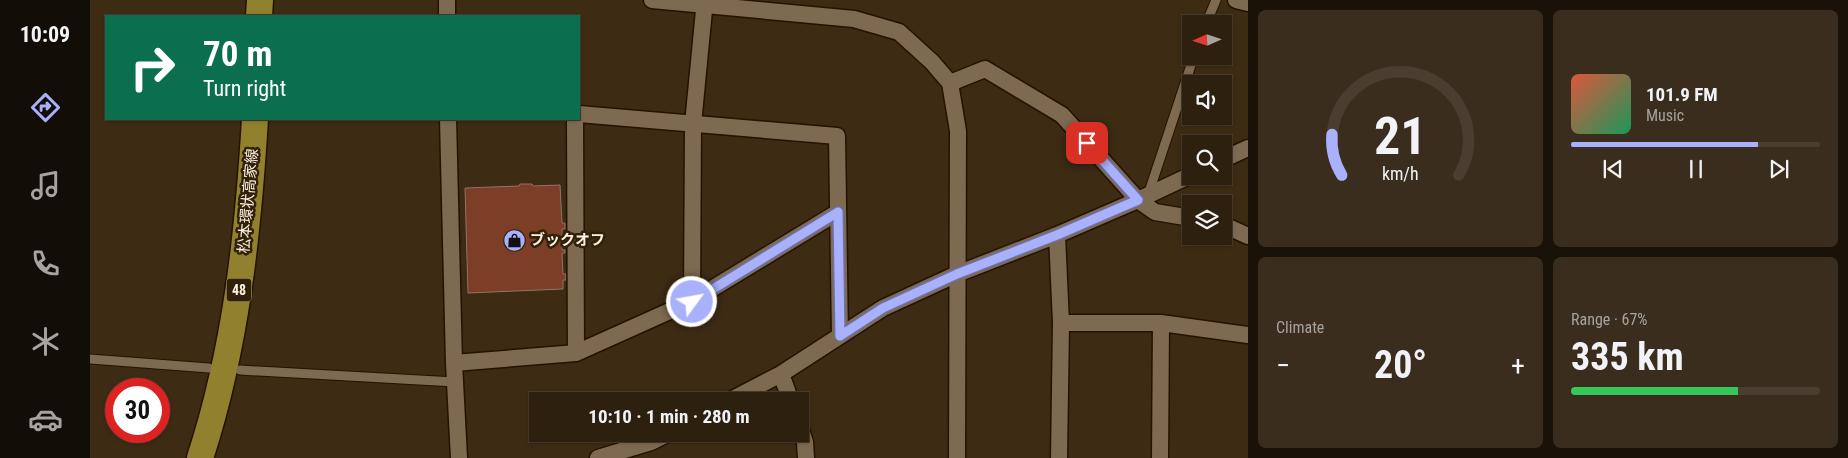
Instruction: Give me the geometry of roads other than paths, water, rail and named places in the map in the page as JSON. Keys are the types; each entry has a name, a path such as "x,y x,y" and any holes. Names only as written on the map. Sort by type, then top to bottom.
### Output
{"main road":[{"path":"259,15 260,0"},
{"name":"松本環状高家線","path":"200,458 224,369 235,316 249,200 255,120"}],"street":[{"path":"447,0 447,15"},
{"path":"652,0 705,3 854,20 899,32 932,62 950,83 958,131 957,458"},
{"path":"692,302 693,124 705,3"},
{"path":"950,83 985,69 1062,115 1155,212 1182,216"},
{"path":"580,114 837,136 840,336"},
{"path":"448,120 454,363 459,458"},
{"path":"575,120 576,353"},
{"path":"1232,155 1248,148"},
{"path":"746,392 781,374 883,308 957,274 1057,235 1182,179"},
{"path":"454,363 576,353 692,302 838,212"},
{"path":"1232,229 1248,236"},
{"path":"1057,235 1061,323 1059,458"},
{"path":"1061,323 1161,323 1248,335"},
{"path":"1160,458 1161,323"},
{"path":"781,374 788,392"},
{"path":"598,458 652,442"},
{"path":"805,442 806,458"}],"lane":[{"path":"1210,15 1216,0"},
{"path":"1143,198 1191,65"},
{"path":"90,359 209,368"},
{"path":"240,370 455,382"}],"place":[{"name":"ブックオフ","path":"514,240"}]}
